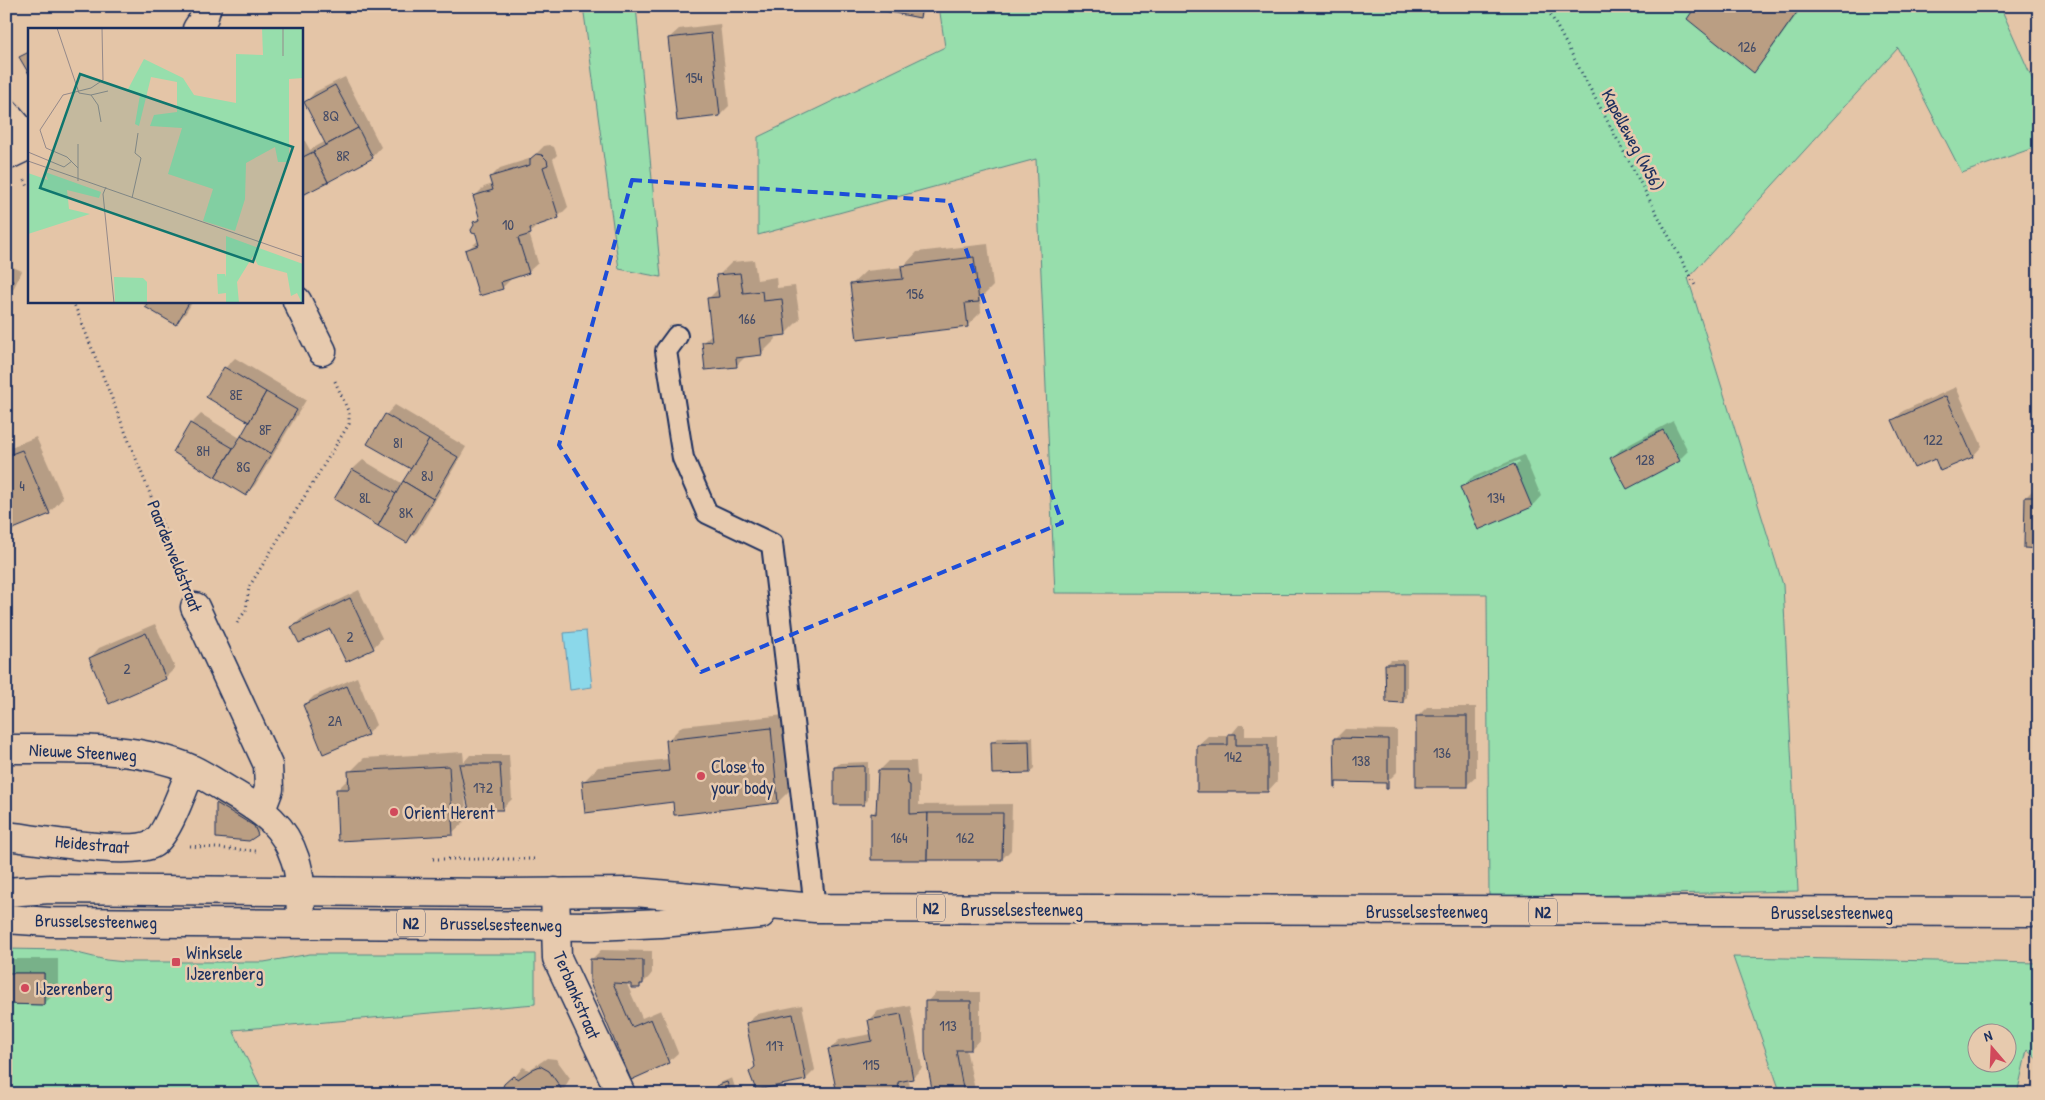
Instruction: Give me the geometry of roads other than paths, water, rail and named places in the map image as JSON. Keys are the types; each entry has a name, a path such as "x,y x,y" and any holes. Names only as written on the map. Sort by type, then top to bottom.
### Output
{"main road":[{"path":"197,28 203,20 207,6"},
{"path":"6,113 18,127 28,143"},
{"path":"6,156 28,145"},
{"path":"298,302 322,351"},
{"name":"Paardenveldstraat","path":"195,607 268,765 269,789 261,810"},
{"name":"Nieuwe Steenweg","path":"6,749 110,751 159,758 191,770 261,810 284,835 297,866 301,923"},
{"name":"Heidestraat","path":"6,836 118,848 136,848 153,844 166,829 191,770"},
{"name":"Brusselsesteenweg","path":"6,892 50,889 300,892 635,892 815,908 2039,912"},
{"name":"Terbankstraat","path":"555,892 558,958 621,1094"},
{"name":"Brusselsesteenweg","path":"6,920 595,926 661,924 815,908"}],"lane":[{"path":"677,336 666,351 683,458 707,513 772,544 815,908"}],"water":[{"path":"586,631 592,687 570,690 564,633"}],"place":[{"name":"Close to your body","path":"701,776"},
{"name":"Orient Herent","path":"394,812"},
{"name":"Winksele IJzerenberg","path":"176,962"},
{"name":"IJzerenberg","path":"25,988"}]}
